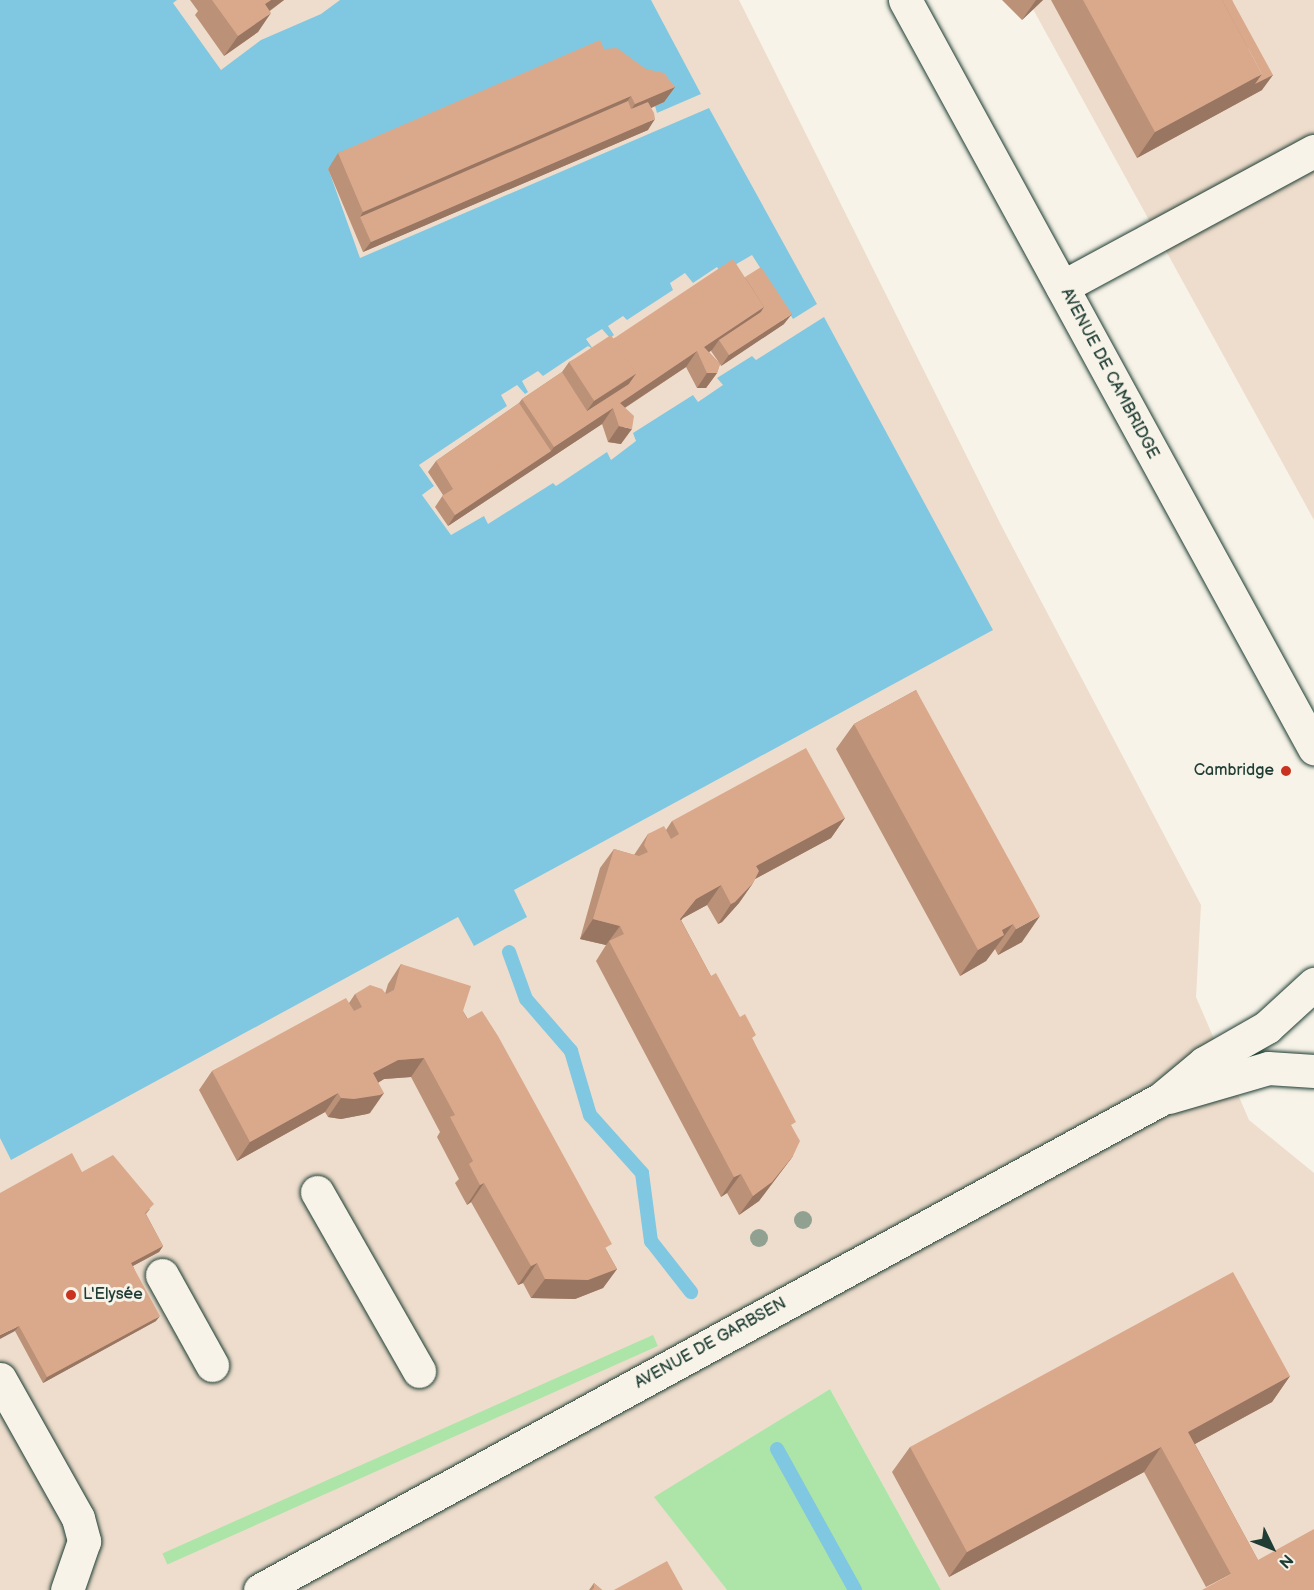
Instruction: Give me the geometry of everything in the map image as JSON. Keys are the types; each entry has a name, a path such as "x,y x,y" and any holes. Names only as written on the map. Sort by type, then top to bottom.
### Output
{"main road":[{"name":"AVENUE DE CAMBRIDGE","path":"905,0 1314,748"},
{"path":"1062,287 1314,151"},
{"name":"AVENUE DE GARBSEN","path":"260,1590 1161,1099 1204,1063 1267,1027 1314,984"},
{"name":"AVENUE DE GARBSEN","path":"1161,1099 1268,1068 1314,1071"},
{"path":"317,1191 419,1371"},
{"path":"162,1275 212,1365"},
{"path":"0,1379 78,1518 84,1541 67,1590"}],"shaded area":[{"path":"0,0 739,0 1001,525 1201,905 1196,997 1249,1120 1314,1173 1314,1590 941,1590 830,1389 655,1497 727,1590 0,1590"},
{"path":"1028,0 1314,0 1314,520"}],"green space":[{"path":"653,1335 658,1346 167,1564 162,1553"},
{"path":"830,1389 941,1590 727,1590 654,1497"}],"water":[{"path":"0,0 177,0 173,3 221,70 261,40 321,14 340,0 651,0 701,94 657,113 655,106 664,102 328,168 360,258 709,108 817,304 793,319 752,255 721,273 717,267 693,283 685,273 670,283 673,290 627,320 623,316 608,326 614,335 610,338 602,329 586,339 593,349 588,346 543,376 538,371 522,381 528,392 525,394 517,385 501,395 507,406 419,465 434,486 422,495 451,535 484,516 488,524 553,483 556,486 607,452 611,460 636,441 633,433 693,395 698,402 723,385 717,378 752,356 756,360 824,317 993,630 514,890 527,917 474,946 458,917 11,1160 0,1138"}],"building":[{"path":"212,0 271,0 265,4 271,13 238,36"},
{"path":"1083,0 1222,0 1262,74 1155,132"},
{"path":"1222,0 1232,0 1273,75 1255,84 1262,74"},
{"path":"600,40 604,49 617,48 646,69 664,73 675,87 635,104 631,96 363,212 338,153"},
{"path":"628,101 631,109 648,102 655,119 371,242 360,217"},
{"path":"733,259 764,307 704,347 720,364 717,373 707,373 697,351 620,403 634,416 632,429 619,426 613,408 554,447 522,399 562,372 587,411 629,384 636,374 613,339"},
{"path":"761,267 792,314 729,355 719,340 761,312 764,307 745,277"},
{"path":"611,335 636,374 594,401 569,362"},
{"path":"519,403 551,451 455,515 442,496 453,489 436,461"},
{"path":"916,690 1040,916 1016,929 1013,924 1002,930 1004,935 978,950 854,724"},
{"path":"806,748 845,818 756,866 759,871 753,883 735,902 731,904 721,885 696,899 680,919 711,976 716,973 740,1017 745,1014 756,1035 752,1038 796,1122 791,1125 800,1141 793,1156 772,1182 753,1196 741,1174 734,1177 609,941 624,934 620,926 593,919 614,849 639,856 648,852 644,845 648,834 664,826 671,839 679,834 672,821"},
{"path":"401,964 471,986 463,1011 467,1019 482,1011 498,1036 612,1244 605,1248 617,1269 588,1280 545,1279 537,1263 531,1266 484,1183 480,1185 469,1164 473,1161 450,1117 455,1115 424,1058 398,1060 373,1073 384,1093 380,1095 354,1099 341,1098 338,1093 250,1142 212,1071 346,998 354,1011 362,1007 355,994 370,985 382,989 386,994 394,990"},
{"name":"L'Elysée","path":"72,1153 82,1172 113,1155 154,1204 145,1213 163,1246 131,1263 160,1316 47,1377 19,1326 0,1335 0,1193"},
{"path":"1233,1272 1290,1376 1188,1432 1258,1560 1314,1529 1314,1590 1202,1590 1231,1574 1161,1447 967,1552 910,1447"},
{"path":"667,1561 683,1590 614,1590"},
{"path":"594,1583 602,1590 592,1590"}],"waterway":[{"path":"509,952 526,999 571,1051 590,1115 642,1173 651,1241 691,1292"},
{"path":"777,1449 855,1590"}],"place":[{"name":"Cambridge","path":"1286,771"},
{"name":"L'Elysée","path":"71,1295"}]}
